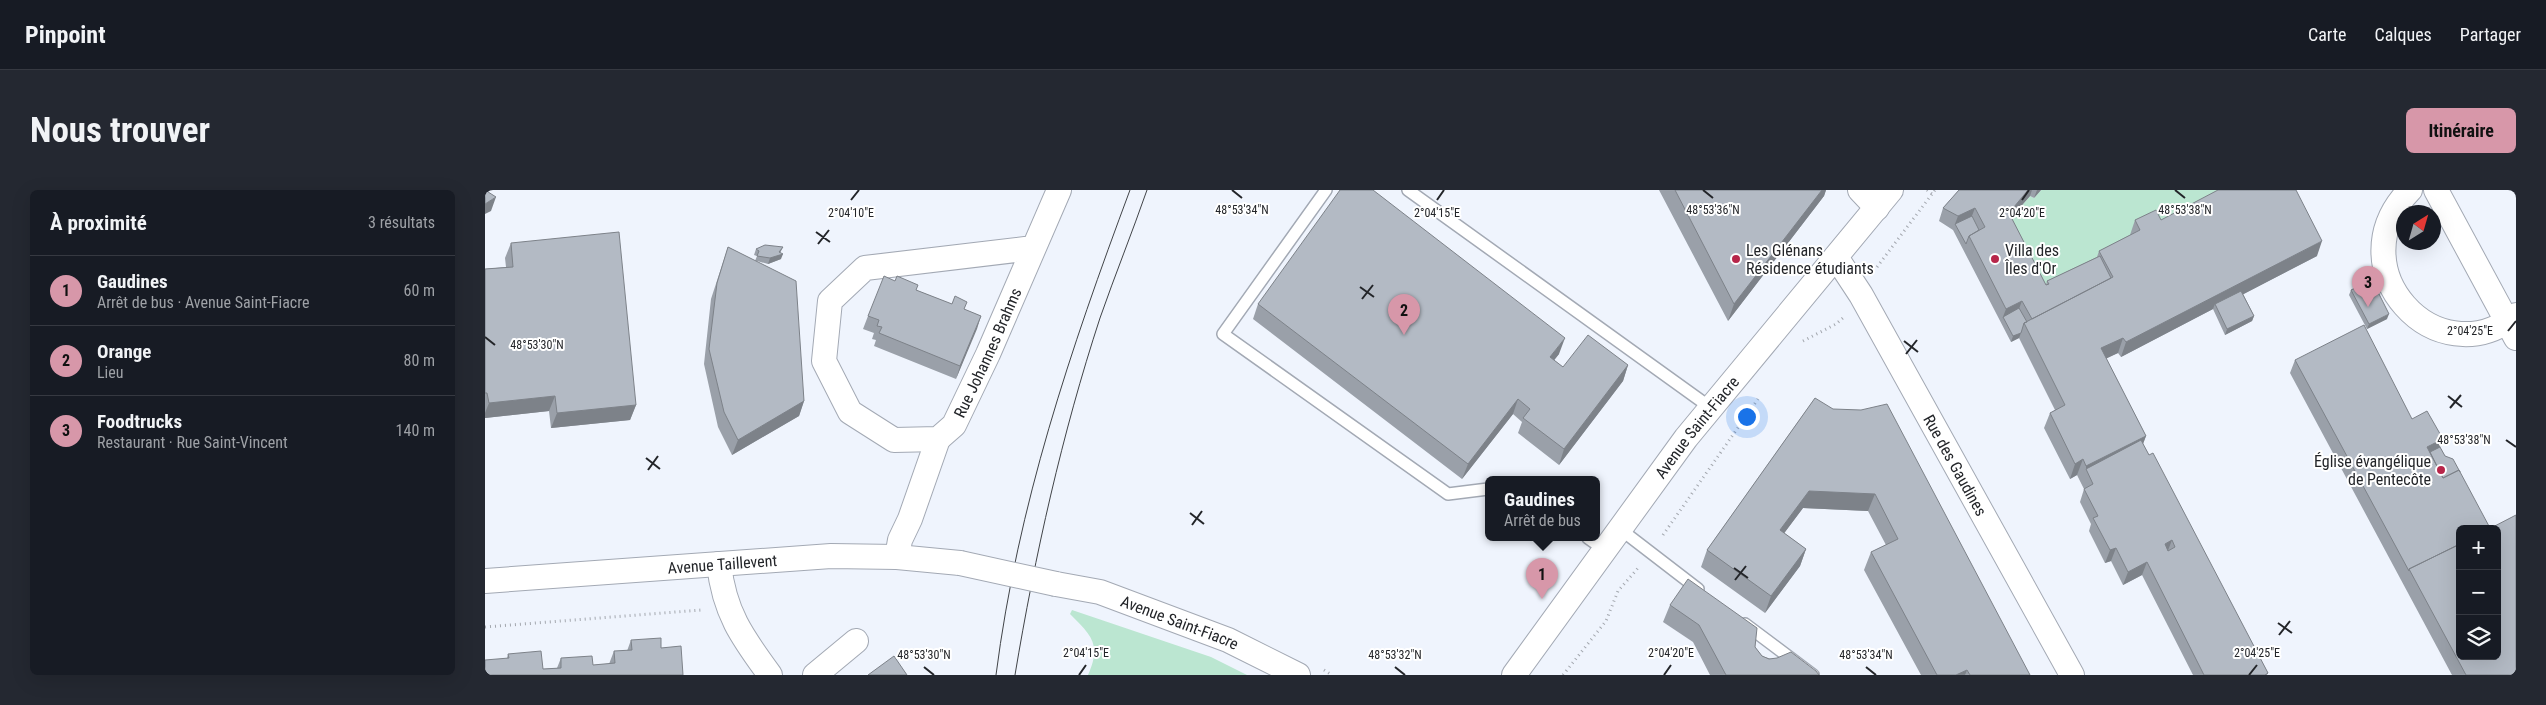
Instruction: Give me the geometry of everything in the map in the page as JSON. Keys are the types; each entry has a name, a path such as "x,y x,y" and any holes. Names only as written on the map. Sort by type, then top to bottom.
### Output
{"street":[{"name":"Rue Johannes Brahms","path":"938,438 955,425 1059,190"},
{"path":"1860,190 1884,199"},
{"path":"2410,190 2394,209 2385,232 2383,256 2388,279 2399,300 2416,317 2437,328 2461,334 2485,332 2513,325 2436,190"},
{"name":"Avenue Saint-Fiacre","path":"1514,675 1596,544 1620,529 1711,408 1884,199"},
{"path":"897,557 900,540 910,518 938,438 894,440 850,412 824,361 831,301 865,268 1033,248"},
{"name":"Rue des Gaudines","path":"1836,257 1861,295 2072,675"},
{"name":"Avenue Taillevent","path":"485,581 831,556 897,557 960,563"},
{"name":"Avenue Saint-Fiacre","path":"960,563 1100,592 1227,640 1298,675"},
{"path":"719,564 721,583 731,617 739,632 770,675"},
{"path":"815,675 856,641"}],"lane":[{"path":"1326,190 1223,334 1448,494 1485,489"},
{"path":"1408,190 1711,408"},
{"path":"1620,529 1711,599"},
{"path":"1734,616 1813,675"}],"path":[{"path":"1927,190 1931,194"},
{"path":"1874,271 1935,190"},
{"path":"1797,344 1836,324 1845,316"},
{"path":"1563,675 1566,674 1606,621 1618,591 1651,552 1759,396"},
{"path":"485,627 709,609"}],"green space":[{"path":"2041,190 2233,190 2043,294 2004,226 2030,196 2034,198"},
{"path":"1072,610 1211,657 1247,675 1088,675 1094,655 1094,648 1089,634 1070,614"}],"building":[{"path":"485,190 496,197 485,204"},
{"path":"1340,190 1373,190 1565,338 1550,357 1563,367 1588,335 1628,365 1564,449 1523,418 1530,409 1518,399 1468,464 1258,304"},
{"name":"Les Glénans Résidence étudiants","path":"1675,190 1822,190 1734,304"},
{"name":"Villa des Îles d'Or","path":"1959,190 2028,190 2009,213 2046,285 2049,284 2047,281 2100,256 2111,278 2032,319 2022,301 2006,309 1969,236 1985,227 1975,208 1958,216 1943,208"},
{"path":"2218,190 2296,190 2322,241 2126,342 2123,338 2101,348 2146,436 2086,466 2083,459 2075,464 2050,413 2065,405 2024,323 2113,277 2099,251 2140,230 2135,220 2156,210 2161,220"},
{"path":"1972,216 1979,230 1969,236 1966,244 1955,224"},
{"path":"619,232 636,405 557,413 555,396 489,403 487,393 485,393 485,269 513,267 511,243"},
{"path":"765,245 783,247 779,252 783,254 770,258 757,256 759,251 756,249"},
{"path":"728,247 796,281 804,401 738,440 724,412 709,349 717,283"},
{"path":"884,276 895,281 897,276 918,285 916,290 952,304 955,296 967,302 964,309 981,316 960,366 879,333 882,327 877,326 879,320 868,316"},
{"path":"2372,280 2389,314 2369,324 2351,290"},
{"path":"2241,291 2254,316 2227,329 2215,304"},
{"path":"2019,308 2027,322 2024,323 2021,333 2013,336 2003,317"},
{"path":"2364,325 2412,419 2427,411 2443,439 2427,447 2443,478 2459,470 2488,525 2456,525 2456,546 2409,569 2409,571 2295,360"},
{"path":"1815,398 1833,409 1861,410 1887,404 2030,675 1970,675 1967,670 1956,675 1937,675 1871,552 1898,539 1875,494 1809,491 1780,530 1806,549 1771,596 1707,550"},
{"path":"2141,440 2149,455 2153,453 2268,673 2265,675 2204,675 2147,562 2128,572 2116,548 2110,550 2093,518 2098,516 2084,489 2093,484 2086,469","holes":["2172,540 2175,547 2168,551 2165,544"]},
{"path":"2440,447 2445,456 2453,459 2459,470 2443,478 2430,452"},
{"path":"2516,515 2516,675 2466,675 2458,660 2501,660 2501,525 2497,525"},
{"path":"2456,546 2456,656 2409,569"},
{"path":"1688,579 1757,628 1755,647 1762,656 1769,659 1777,658 1791,652 1819,675 1726,675 1699,625 1670,605"},
{"path":"661,638 661,648 681,646 683,675 485,675 485,660 509,658 508,654 541,651 543,669 561,668 561,658 592,656 593,665 615,663 614,651 632,650 631,640"},
{"path":"894,656 907,675 868,675"}],"tram line":[{"path":"996,675 1006,612 1032,489 1067,369 1130,190"},
{"path":"1015,675 1031,585 1073,406 1100,318 1147,190"}],"place":[{"name":"Les Glénans Résidence étudiants","path":"1736,259"},
{"name":"Villa des Îles d'Or","path":"1995,259"},
{"name":"Foodtrucks","path":"2368,307"},
{"name":"Orange","path":"1404,335"},
{"name":"Église évangélique de Pentecôte","path":"2441,470"},
{"name":"Gaudines","path":"1542,599"}]}
